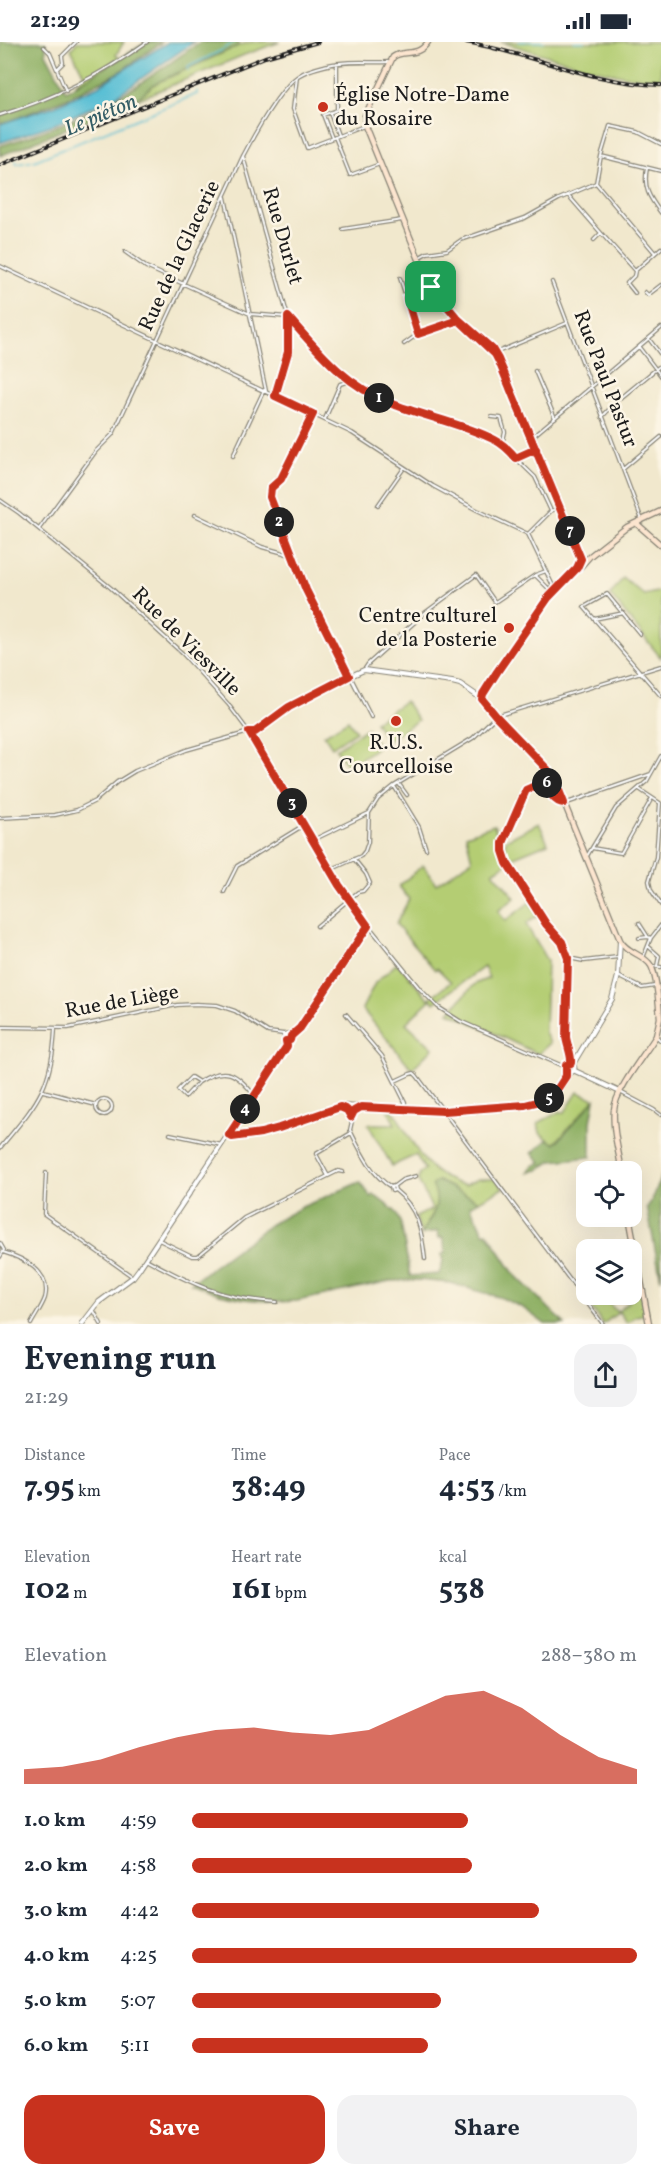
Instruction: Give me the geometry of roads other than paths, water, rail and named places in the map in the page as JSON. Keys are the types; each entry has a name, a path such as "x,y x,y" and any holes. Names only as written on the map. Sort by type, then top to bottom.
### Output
{"main road":[{"path":"428,42 414,53 396,55 390,62 365,116 365,126 417,258 431,287 459,320 495,354 582,559"},
{"path":"620,1161 614,1107 620,1092 656,1036 660,1018 655,986 657,967 624,947 556,783 547,769 482,699 497,672 553,591 577,568 582,559 590,556 636,523 661,511"},
{"path":"636,523 661,545"},
{"path":"632,1227 649,1324"}],"street":[{"path":"57,69 63,63 62,56 76,42"},
{"path":"0,116 66,91 113,66 147,42"},
{"path":"44,47 50,53 66,91"},
{"name":"Rue de la Glacerie","path":"39,529 96,451 113,434 256,129 297,77 325,65 337,63 390,62"},
{"path":"337,63 337,110 323,115 335,137 350,175 380,164"},
{"path":"297,77 293,109 307,148 365,126"},
{"path":"330,112 335,137"},
{"path":"596,183 610,126 638,132 661,144"},
{"name":"Rue Durlet","path":"243,156 288,317 288,352 275,396"},
{"path":"601,156 661,171"},
{"path":"647,168 648,196 661,213"},
{"path":"417,258 427,253 447,250 461,240 525,218 596,183"},
{"path":"596,183 655,253"},
{"path":"568,195 634,271"},
{"path":"225,196 265,391 233,456"},
{"path":"343,229 402,220"},
{"path":"594,240 601,234"},
{"path":"635,293 627,283 634,276 634,271 661,248"},
{"path":"125,252 146,267 250,314 288,317 323,358 349,381 390,403 485,436 502,445 534,477 551,511"},
{"path":"0,266 325,419 352,433 433,486 528,534 553,591"},
{"path":"400,278 418,334"},
{"name":"Rue Paul Pastur","path":"552,282 642,520"},
{"path":"645,292 649,295 661,285"},
{"path":"407,298 431,287"},
{"path":"404,344 418,334 459,320"},
{"path":"495,354 567,323"},
{"path":"531,438 661,328"},
{"path":"649,339 661,355"},
{"path":"639,347 661,376"},
{"path":"602,417 616,402 661,365"},
{"path":"536,370 555,418"},
{"path":"325,419 340,384 340,373"},
{"path":"340,384 349,381"},
{"path":"313,414 281,479 269,492 306,590 371,717"},
{"path":"492,417 501,418 505,432 502,445"},
{"path":"623,469 661,437"},
{"path":"516,458 536,449"},
{"path":"378,506 404,467"},
{"name":"Rue de Viesville","path":"0,500 111,588 183,654 222,697 249,732 330,870 368,926"},
{"path":"528,534 551,511 560,507"},
{"path":"195,515 261,548 282,551 292,556"},
{"path":"364,670 426,612 476,575 495,602 535,575 546,571"},
{"path":"535,575 553,591"},
{"path":"640,634 607,594 584,607 661,696"},
{"path":"594,619 624,613"},
{"path":"330,870 365,851 368,842 369,813 378,799 394,786 473,738 496,716 661,666"},
{"path":"0,818 55,815 77,810 95,801 117,782 135,771 186,750 255,732 289,707 364,670 452,682 460,684 482,699"},
{"path":"586,857 616,808 639,789 661,756"},
{"path":"573,1070 566,1037 568,958 562,942 546,924 507,863 503,843 524,793 546,781 554,800 564,803 651,774"},
{"path":"399,784 407,795"},
{"path":"394,786 419,827 426,849"},
{"path":"639,789 660,803 656,857 649,881 651,890 661,905"},
{"path":"592,848 621,853 652,798"},
{"path":"313,840 369,813"},
{"path":"224,892 237,866 304,825"},
{"path":"317,926 370,883 354,859"},
{"path":"639,923 650,938"},
{"path":"643,958 650,938 661,925"},
{"path":"82,1324 99,1302 133,1277 146,1259 287,1046 287,1037 300,1028 368,926 420,990 450,1016 566,1070 573,1070 620,1092 661,1115"},
{"path":"639,938 650,938"},
{"path":"229,1135 232,1137 261,1133 340,1107 444,1111 512,1106 548,1099 560,1086 566,1070 609,1006 618,976 620,940"},
{"path":"648,946 659,956 657,967"},
{"path":"568,958 584,961 618,957"},
{"path":"618,976 642,988 655,986"},
{"name":"Rue de Liège","path":"0,1027 68,1028 177,1005 196,1004 217,1005 235,1011 268,1032 279,1033 287,1037"},
{"path":"346,1014 382,1056 405,1102 405,1110"},
{"path":"0,1149 44,1091 52,1061 55,1029"},
{"path":"656,1036 661,1041"},
{"path":"199,1082 191,1077 178,1090 185,1097 199,1082 219,1073 231,1073 243,1081 254,1095"},
{"path":"394,1081 414,1074 603,1324"},
{"path":"44,1091 96,1105"},
{"path":"107,1099 113,1105 109,1115 100,1115 96,1105 100,1100 107,1099"},
{"path":"351,1108 351,1134 379,1179 407,1200 419,1226 425,1259"},
{"path":"351,1108 351,1117"},
{"path":"170,1134 222,1144"},
{"path":"328,1176 316,1154 351,1134"},
{"path":"159,1240 192,1256 198,1256 244,1218 338,1171 342,1172"},
{"path":"46,1173 44,1214 133,1277"},
{"path":"393,1188 402,1180 416,1176"},
{"path":"0,1243 3,1247 0,1257"},
{"path":"3,1252 27,1262 41,1275 45,1283 44,1301 31,1324"},
{"path":"146,1259 191,1283 219,1294 277,1302"},
{"path":"93,1309 101,1324"}],"water":[{"path":"168,42 194,42 113,98 55,124 0,143 0,124 54,106 98,86"}],"waterway":[{"name":"Le piéton","path":"189,71 188,67 234,42"},
{"path":"519,42 527,42"},
{"path":"529,42 544,42"},
{"path":"574,42 584,42"},
{"name":"Le piéton","path":"16,161 17,164 34,161 197,94 197,91"}],"railway":[{"path":"0,165 265,57 318,42"},
{"path":"466,42 611,80 661,85"}],"place":[{"name":"Église Notre-Dame du Rosaire","path":"323,107"},
{"name":"Centre culturel de la Posterie","path":"509,628"},
{"name":"R.U.S. Courcelloise","path":"396,721"}]}
